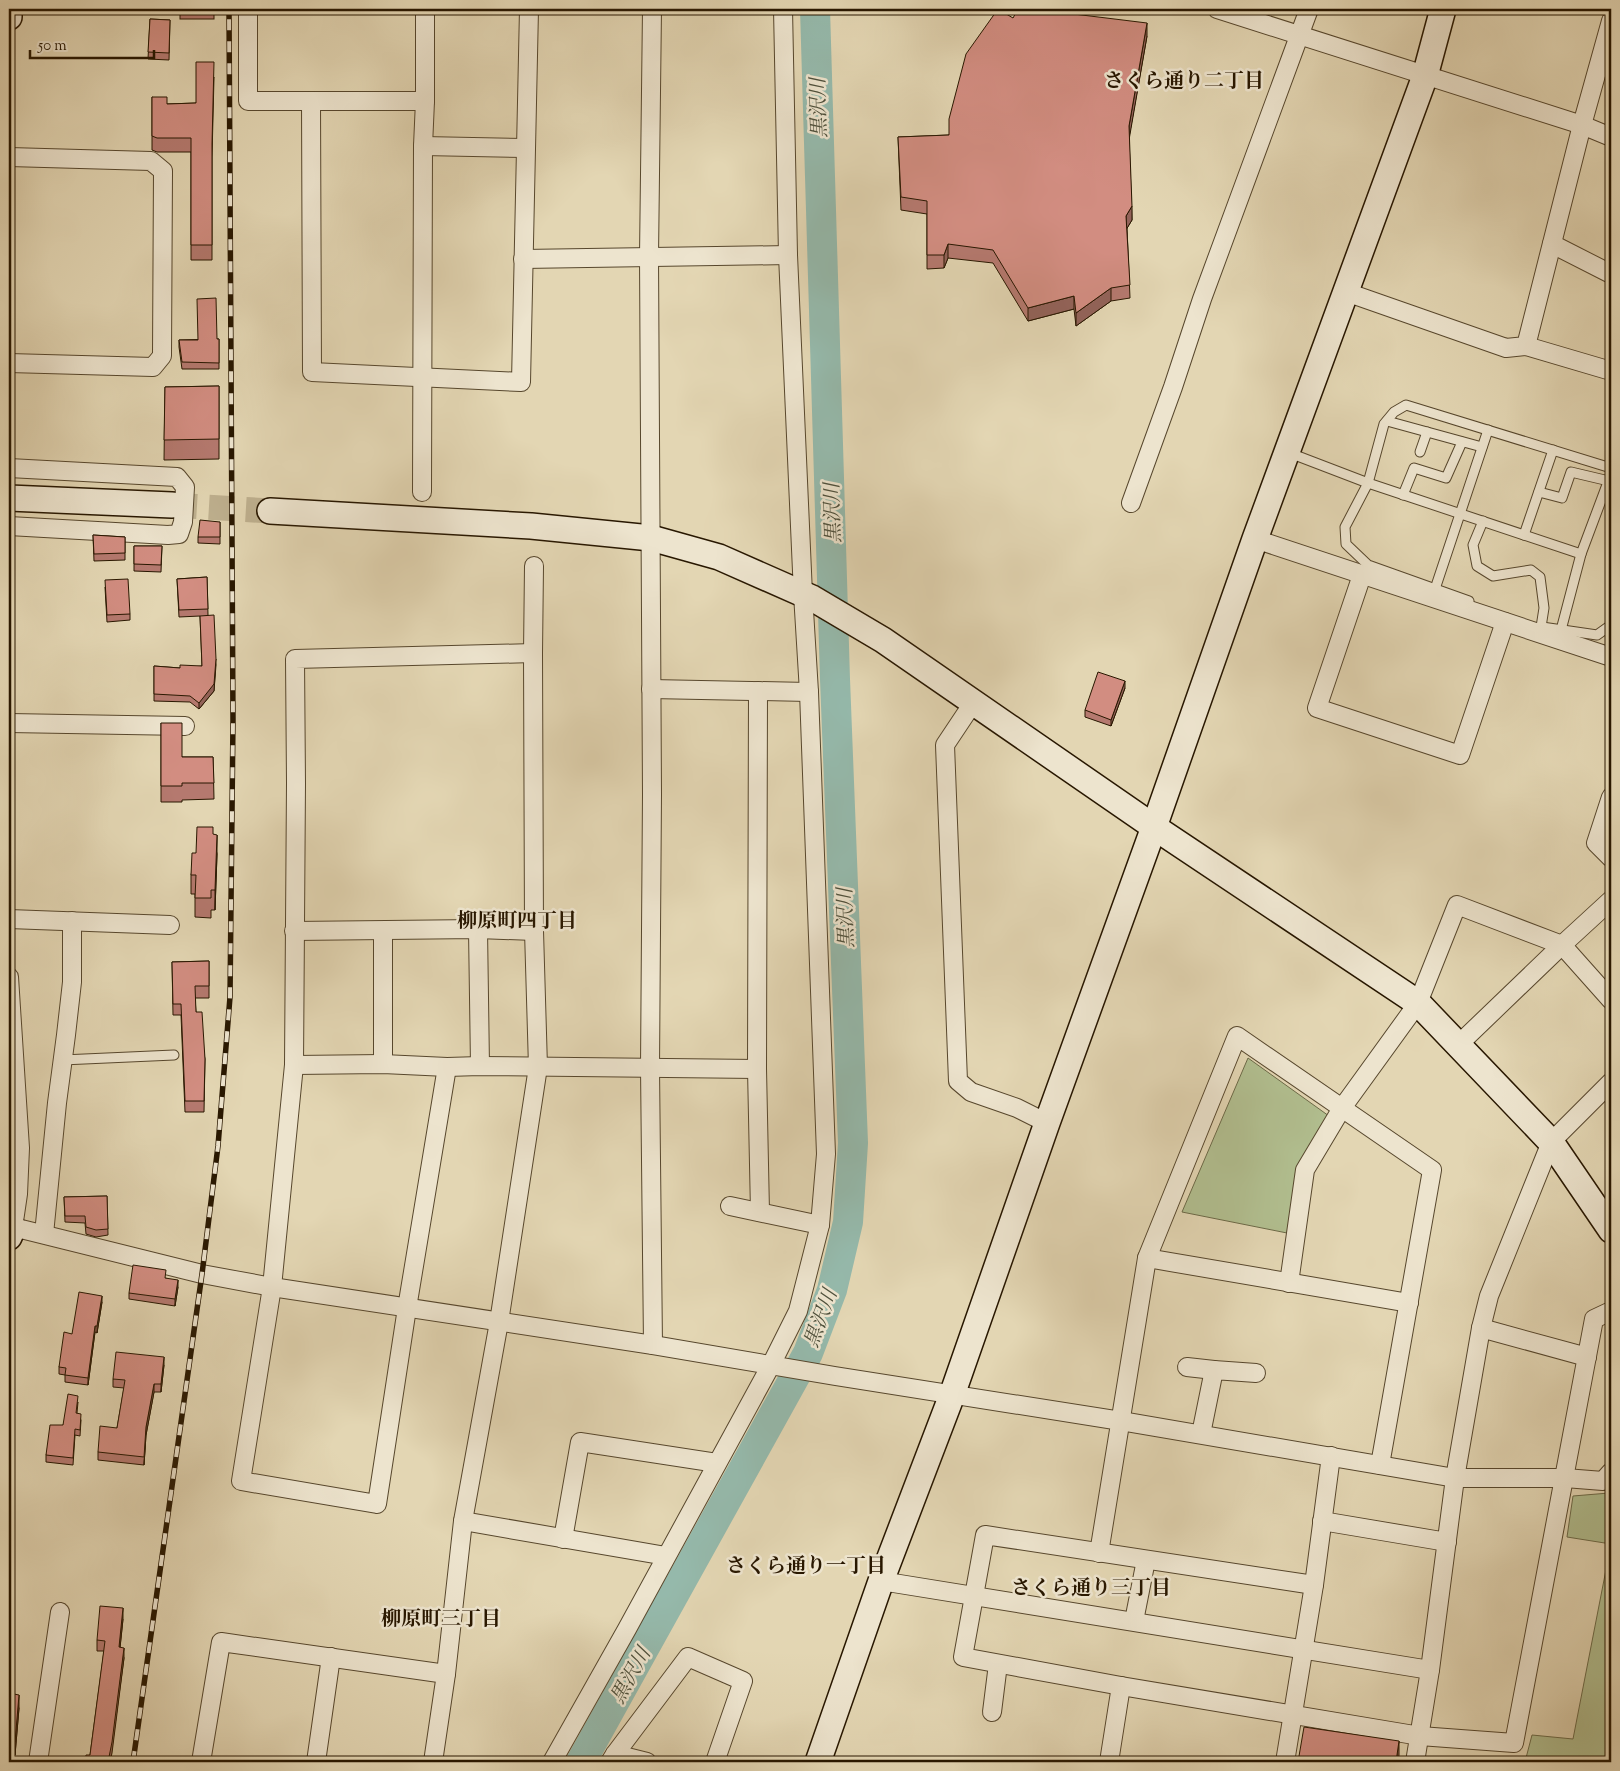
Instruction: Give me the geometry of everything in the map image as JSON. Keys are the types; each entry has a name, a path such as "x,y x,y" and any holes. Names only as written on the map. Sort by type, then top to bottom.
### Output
{"street":[{"path":"9,9 9,17"},
{"path":"248,9 248,101 425,101"},
{"path":"422,492 425,9"},
{"path":"311,101 312,372 521,382 529,9"},
{"path":"652,9 649,256 652,794 650,1068 653,1345"},
{"path":"552,1762 717,1463 776,1366 798,1311 820,1225 826,1154 807,596 788,254 783,9"},
{"path":"1217,9 1582,125 1611,137"},
{"path":"1132,502 1202,299 1309,9"},
{"path":"818,1762 881,1580 952,1395 1255,539 1425,76 1443,9"},
{"path":"1526,346 1582,125 1611,21"},
{"path":"423,146 525,148"},
{"path":"9,157 151,161 163,171 162,356 153,367 9,363"},
{"path":"1552,244 1611,274"},
{"path":"523,259 788,254"},
{"path":"1346,292 1506,348 1526,346 1611,371"},
{"path":"9,468 177,477 185,487 183,522 179,534 9,526"},
{"path":"9,498 172,505"},
{"path":"270,511 531,526 651,538 719,557 807,596 883,640 1154,827 1418,1003 1550,1142 1611,1230"},
{"path":"1255,539 1611,657"},
{"path":"433,1762 446,1674 463,1521 499,1322 538,1068 534,931 534,566"},
{"path":"1362,575 1316,708 1460,755 1505,622"},
{"path":"446,1067 377,1504 241,1481 272,1287 294,1065 295,659 533,653"},
{"path":"651,689 809,692"},
{"path":"758,691 757,1069 760,1212"},
{"path":"973,703 945,745 958,1081 970,1092 1017,1108 1047,1123"},
{"path":"9,723 185,726"},
{"path":"1611,797 1596,843 1611,858"},
{"path":"1458,1045 1611,900"},
{"path":"1289,1283 1305,1170 1342,1108 1418,1003 1457,905 1562,945 1611,1000"},
{"path":"9,919 170,925"},
{"path":"44,1234 72,982 72,921"},
{"path":"478,930 480,1066"},
{"path":"294,931 534,931"},
{"path":"383,931 383,1064"},
{"path":"9,977 20,1148 18,1194 10,1230 44,1234 202,1274 272,1287 653,1345 1201,1434 1455,1478 1565,1478 1603,1482 1611,1472"},
{"path":"1099,1553 1147,1258 1238,1036 1432,1170 1380,1465"},
{"path":"294,1065 383,1064 446,1067 757,1069"},
{"path":"1415,1762 1430,1670 1455,1478 1481,1328 1489,1296 1550,1142 1611,1082"},
{"path":"730,1206 820,1225"},
{"path":"1147,1258 1409,1303"},
{"path":"1314,1585 985,1535 963,1657 1121,1686 1420,1736 1514,1743 1594,1319 1611,1311"},
{"path":"1481,1328 1587,1357"},
{"path":"1187,1367 1256,1373"},
{"path":"1201,1434 1214,1370"},
{"path":"563,1540 580,1442 717,1463"},
{"path":"1285,1762 1314,1585 1331,1456"},
{"path":"463,1521 563,1540 666,1556"},
{"path":"1322,1521 1447,1542"},
{"path":"1134,1621 1146,1560"},
{"path":"881,1580 1430,1670"},
{"path":"38,1762 60,1612"},
{"path":"201,1762 221,1642 446,1674"},
{"path":"316,1762 332,1657"},
{"path":"612,1758 688,1657 742,1682 715,1762"},
{"path":"992,1712 998,1664"},
{"path":"1109,1762 1121,1686"},
{"path":"612,1758 647,1762"}],"lane":[{"path":"1611,468 1406,405 1394,412 1384,424 1368,483 1345,527 1346,544 1368,565 1541,627 1597,635 1611,625"},
{"path":"1386,421 1482,447"},
{"path":"1435,589 1488,430"},
{"path":"1420,452 1428,432"},
{"path":"1403,495 1414,468 1446,478 1462,442"},
{"path":"1524,535 1553,450"},
{"path":"1287,452 1368,483 1581,554"},
{"path":"1538,492 1562,498 1571,472 1610,477 1581,554 1561,630"},
{"path":"1483,521 1473,545 1477,566 1492,576 1531,570 1540,578 1544,608 1541,627"},
{"path":"62,1060 174,1056"}],"green space":[{"path":"1248,1058 1329,1116 1297,1169 1287,1233 1182,1212"},
{"path":"1611,1491 1611,1544 1567,1537 1573,1496 1609,1493"},
{"path":"1611,1544 1611,1762 1554,1762 1526,1758 1532,1735 1573,1739"}],"building":[{"path":"998,9 1013,18 1018,9 1033,9 1147,23 1129,126 1132,206 1126,216 1130,285 1111,288 1076,313 1074,296 1028,308 993,250 948,244 944,255 927,255 927,201 901,197 898,137 949,135 949,119 966,54"},
{"path":"150,19 170,20 169,53 148,52"},
{"path":"196,62 214,62 212,245 191,245 191,138 157,138 152,136 152,97 167,97 167,104 196,103"},
{"path":"216,298 219,363 182,362 179,340 198,340 197,299"},
{"path":"219,386 219,439 164,440 165,387"},
{"path":"200,520 220,522 220,537 198,537"},
{"path":"93,535 125,537 125,553 94,554"},
{"path":"134,546 162,546 161,565 134,564"},
{"path":"207,577 208,609 179,610 177,579"},
{"path":"128,579 130,614 107,615 105,580"},
{"path":"214,615 216,659 214,684 199,703 190,696 154,694 154,666 180,668 180,665 202,666 200,616"},
{"path":"1098,672 1125,681 1111,720 1085,710"},
{"path":"161,723 182,723 182,757 213,757 214,783 182,783 182,786 161,786"},
{"path":"197,827 213,827 213,834 217,835 215,890 211,890 211,898 195,898 196,875 191,875 192,853 196,853"},
{"path":"209,961 209,986 195,986 196,1012 202,1012 205,1059 204,1101 185,1101 181,1004 173,1004 172,962"},
{"path":"107,1196 108,1229 96,1230 86,1227 85,1216 65,1216 64,1197"},
{"path":"133,1265 166,1270 165,1278 178,1280 175,1299 129,1293"},
{"path":"79,1292 102,1296 97,1326 95,1326 88,1378 65,1375 66,1368 59,1367 64,1332 72,1334"},
{"path":"116,1352 164,1357 161,1384 154,1384 146,1427 144,1457 98,1452 100,1426 117,1428 125,1380 113,1379"},
{"path":"68,1394 78,1396 76,1413 81,1414 80,1430 75,1429 73,1458 46,1455 50,1425 63,1425"},
{"path":"100,1606 123,1608 119,1647 124,1648 108,1762 85,1762 86,1755 90,1755 105,1641 97,1640"},
{"path":"9,1693 19,1695 15,1742 9,1741"},
{"path":"1304,1727 1399,1741 1396,1762 1298,1762"}],"waterway":[{"name":"黒沢川","path":"581,1762 808,1353 832,1290 848,1222 853,1143 835,679 815,9"}],"tunnel":[{"path":"172,505 270,511"}],"railway":[{"path":"133,1762 202,1274 218,1146 230,997 233,720 229,9"}],"district":[{"name":"さくら通り二丁目","path":"1184,80"},
{"name":"柳原町四丁目","path":"517,920"},
{"name":"さくら通り一丁目","path":"806,1565"},
{"name":"さくら通り三丁目","path":"1091,1587"},
{"name":"柳原町三丁目","path":"441,1618"}]}
